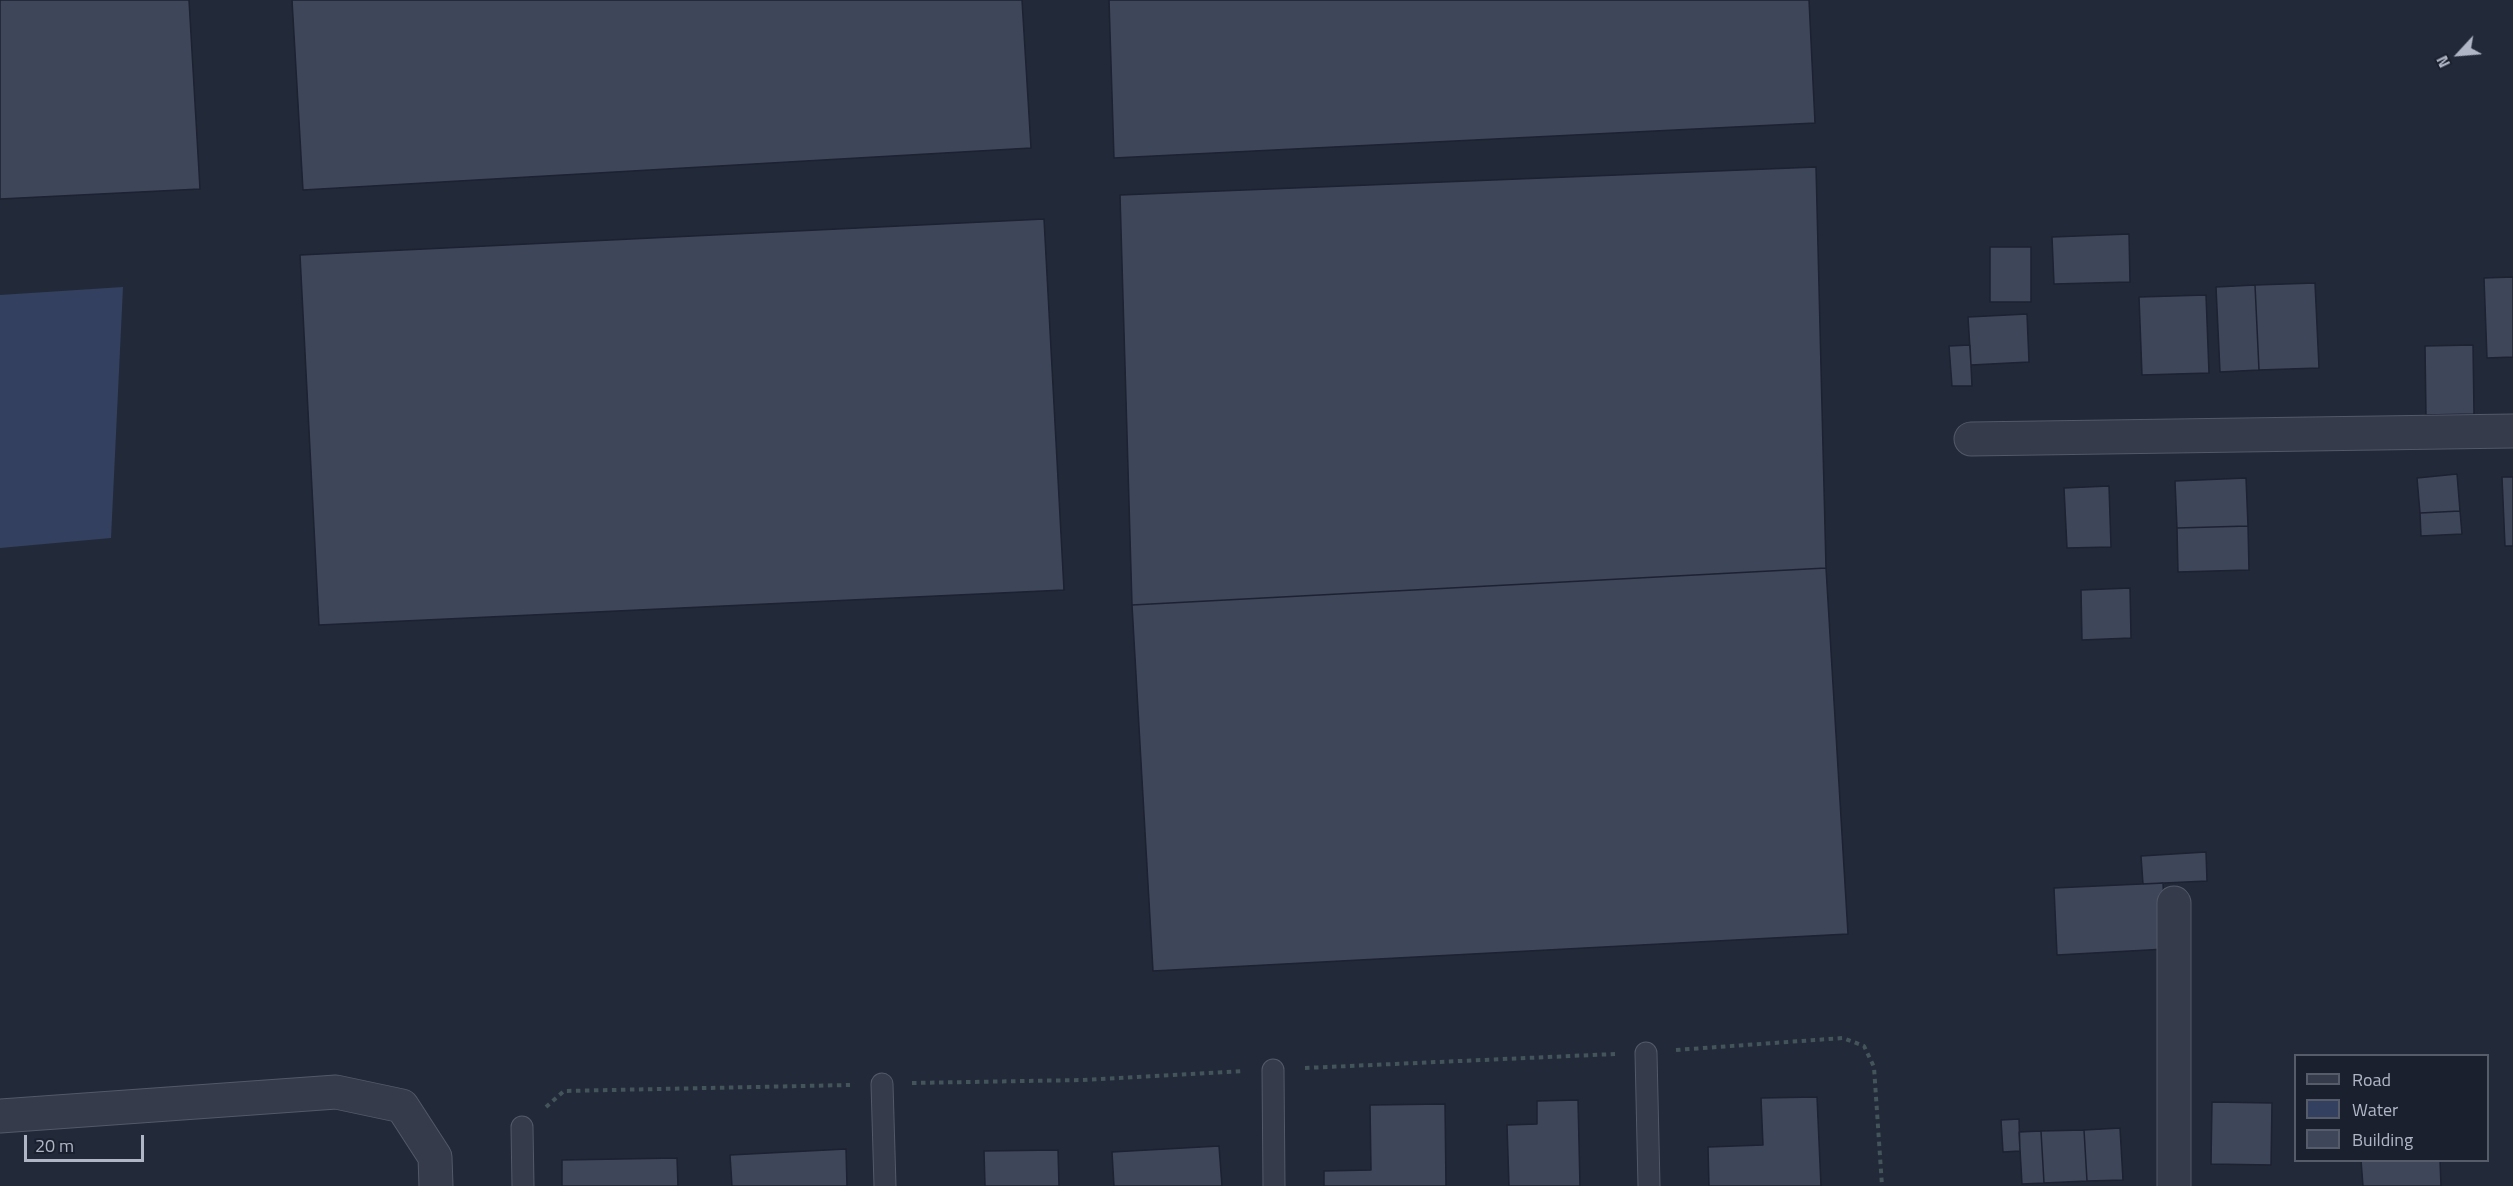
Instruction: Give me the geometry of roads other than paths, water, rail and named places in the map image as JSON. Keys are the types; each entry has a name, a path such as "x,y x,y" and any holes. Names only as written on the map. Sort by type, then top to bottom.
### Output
{"street":[{"path":"1971,439 2513,431"},
{"path":"2174,903 2174,1186"},
{"path":"0,1116 336,1092 402,1106 435,1157 436,1186"}],"lane":[{"path":"1646,1053 1649,1186"},
{"path":"1274,1070 1274,1186"},
{"path":"882,1084 885,1186"},
{"path":"522,1127 523,1186"}],"water":[{"path":"123,287 111,538 0,548 0,295"}]}
